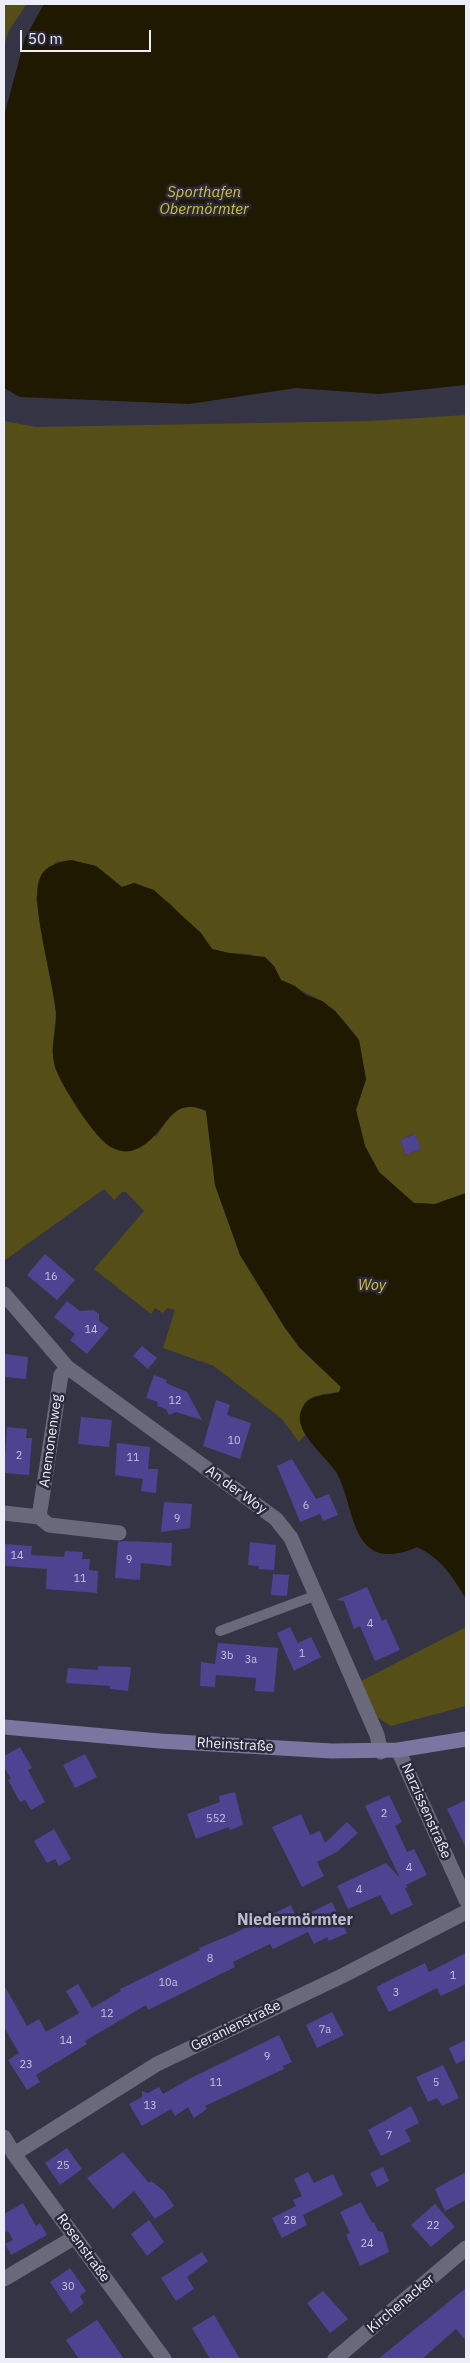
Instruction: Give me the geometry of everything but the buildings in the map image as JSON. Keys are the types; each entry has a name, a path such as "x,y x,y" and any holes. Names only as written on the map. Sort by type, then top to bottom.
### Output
{"main road":[{"name":"Rheinstraße","path":"4,1727 170,1741 332,1751 381,1752 466,1739"}],"street":[{"name":"An der Woy","path":"4,1294 67,1367 276,1519 291,1538 317,1595 377,1735 381,1752"},
{"name":"Anemonenweg","path":"40,1517 60,1375 67,1367"},
{"path":"4,1513 40,1517 49,1526 118,1533"},
{"name":"Narzissenstraße","path":"398,1750 466,1900"},
{"name":"Geranienstraße","path":"14,2154 157,2064 342,1976 466,1912"},
{"name":"Rosenstraße","path":"4,2137 14,2154 164,2359"},
{"path":"4,2279 75,2237"},
{"name":"Kirchenacker","path":"335,2359 466,2248"}],"lane":[{"path":"220,1631 317,1595"}],"shaded area":[{"path":"4,4 27,4 9,30 4,46"},
{"path":"466,415 466,1193 435,1204 414,1203 379,1172 365,1146 356,1110 366,1079 359,1040 335,1011 322,1001 281,980 274,967 250,954 229,953 212,949 201,933 183,918 170,903 134,883 122,887 96,866 71,860 57,862 48,869 36,898 56,1013 52,1052 156,1137 171,1116 182,1108 196,1108 206,1111 215,1185 240,1255 285,1328 300,1348 341,1387 339,1392 322,1394 300,1413 300,1422 305,1435 299,1442 282,1419 214,1366 163,1348 175,1310 167,1308 163,1313 155,1308 151,1314 94,1269 144,1211 126,1192 122,1192 114,1200 104,1189 4,1261 4,421 36,427 370,421","holes":["414,1134 421,1149 406,1155 400,1140"]},
{"path":"466,1627 466,1706 391,1726 377,1717 361,1681"}],"water":[{"name":"Sporthafen Obermörmter","path":"44,4 466,4 466,385 379,394 296,388 189,404 20,397 4,388 4,116 25,38"},
{"name":"Woy","path":"71,860 96,866 122,887 134,883 154,890 201,933 212,949 265,957 274,966 281,980 295,986 306,995 322,1001 335,1011 359,1040 366,1079 356,1110 365,1146 379,1172 414,1203 435,1204 466,1193 466,1599 446,1569 425,1551 417,1547 405,1552 392,1554 378,1552 368,1546 360,1536 342,1483 336,1472 306,1435 300,1419 304,1405 316,1396 339,1392 341,1387 300,1348 285,1328 240,1255 215,1185 206,1111 193,1107 183,1108 175,1113 154,1137 145,1144 131,1151 121,1151 109,1146 95,1132 80,1112 61,1080 54,1065 53,1050 56,1012 40,923 37,889 40,878 45,870 58,863"}],"district":[{"name":"Niedermörmter","path":"295,1920"}]}
